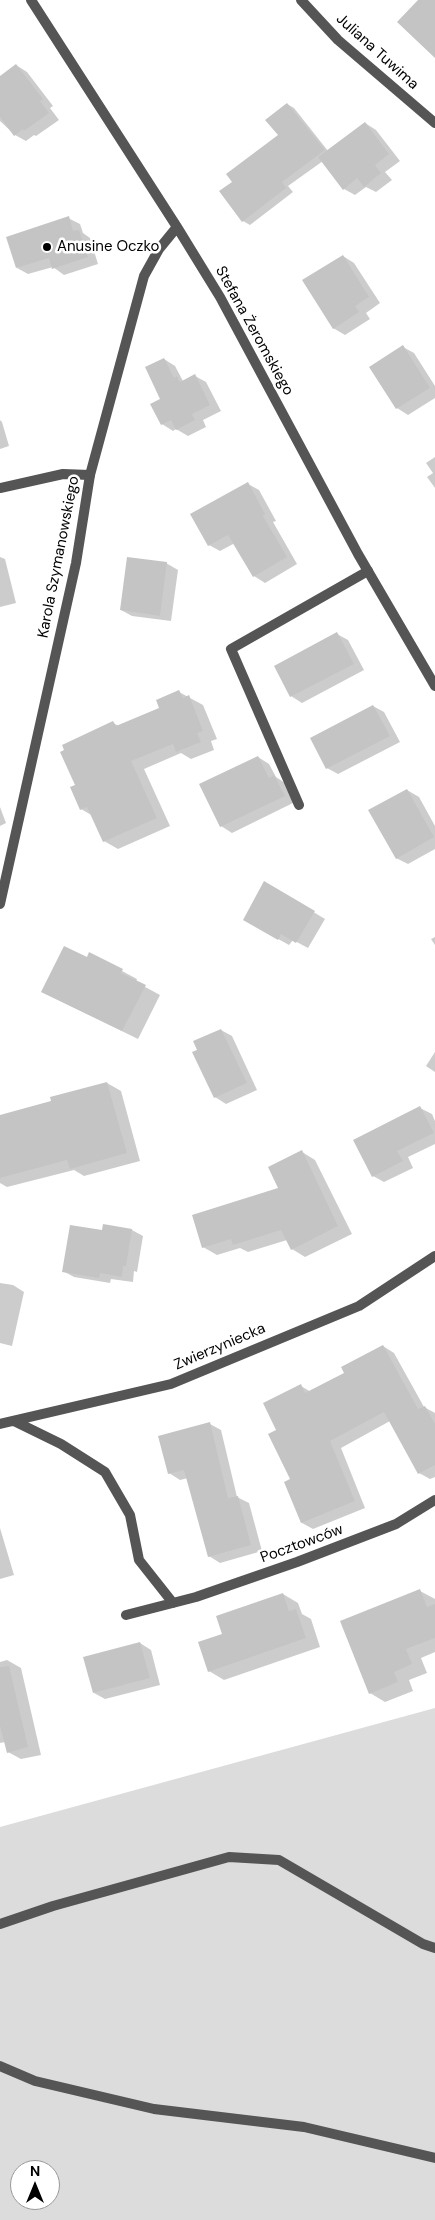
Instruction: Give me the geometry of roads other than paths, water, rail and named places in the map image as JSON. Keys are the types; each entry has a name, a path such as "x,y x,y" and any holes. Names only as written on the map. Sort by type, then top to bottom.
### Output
{"street":[{"name":"Stefana Żeromskiego","path":"31,0 220,297 368,571 435,686"},
{"name":"Juliana Tuwima","path":"301,0 338,40 435,123"},
{"name":"Karola Szymanowskiego","path":"0,904 76,563 90,475 144,276 159,249 177,227"},
{"path":"0,488 63,474 90,475"},
{"path":"299,805 231,649 368,571"},
{"name":"Zwierzyniecka","path":"0,1424 171,1384 359,1306 435,1256"},
{"path":"14,1421 61,1444 105,1472 130,1515 138,1560 174,1603"},
{"name":"Pocztowców","path":"126,1615 174,1603 288,1566 387,1527 435,1500"},
{"path":"0,1924 53,1906 229,1857 279,1860 423,1944 435,1948"},
{"path":"0,2066 35,2081 154,2109 304,2127 435,2158"}],"place":[{"name":"Anusine Oczko","path":"47,247"}]}
